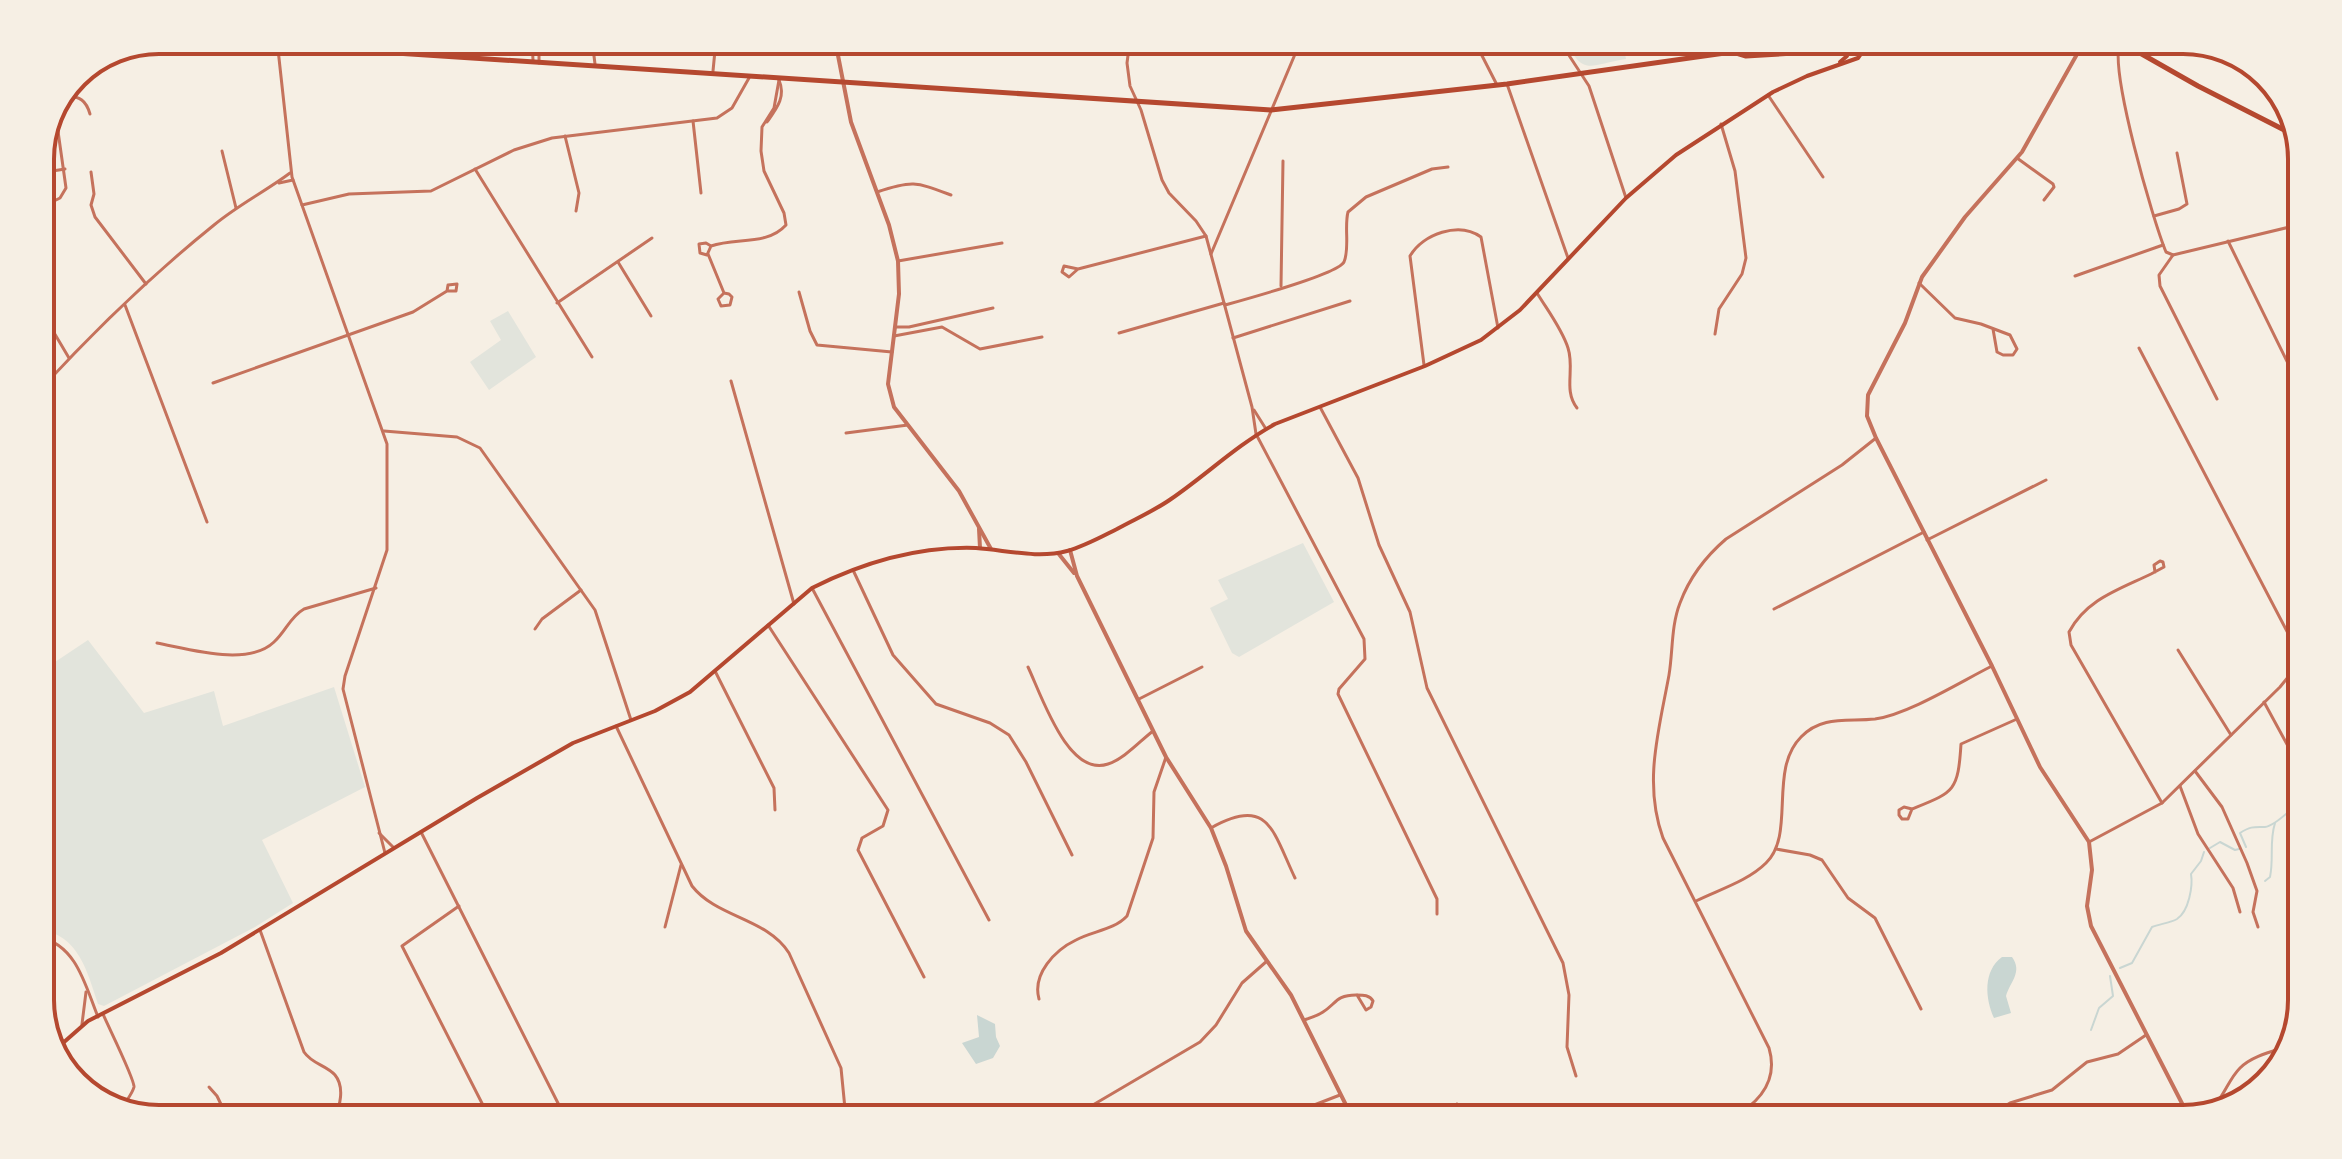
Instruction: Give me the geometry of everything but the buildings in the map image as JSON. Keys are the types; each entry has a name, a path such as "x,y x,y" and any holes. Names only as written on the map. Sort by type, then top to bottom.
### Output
{"main road":[{"path":"427,54 779,80 1271,110 1507,84 1718,54"},
{"path":"1739,54 1775,54"},
{"path":"63,1042 82,1025 221,953 573,743 669,704 690,692 812,588 853,570 919,550 980,548 1037,555 1058,553 1093,542 1155,509 1256,434 1465,349 1498,328 1537,293 1626,198 1676,155 1768,95 1830,67 1845,59 1846,54"},
{"path":"1830,67 1862,54"},
{"path":"2141,54 2283,129"}],"street":[{"path":"278,54 293,180 384,431 387,550 343,689 385,853"},
{"path":"535,54 536,62"},
{"path":"536,62 537,54"},
{"path":"594,54 595,67"},
{"path":"712,75 714,54"},
{"path":"838,54 858,145 892,234 898,261 896,327 889,394 894,407 959,491 991,549"},
{"path":"1129,54 1128,74 1162,180 1169,193 1206,236 1252,407 1256,434 1364,639 1365,659 1338,694 1437,899 1437,914"},
{"path":"1211,254 1295,54"},
{"path":"1481,54 1497,85"},
{"path":"1568,54 1589,86 1626,198"},
{"path":"2077,54 2027,145 1956,229 1919,283 1905,323 1868,395 1867,416 2045,776 2089,842 2092,870 2088,916 2183,1105"},
{"path":"2117,54 2124,98 2166,252 2173,255 2288,227"},
{"path":"302,205 349,194 431,191 521,146 565,136 714,119 727,113 737,102 749,78"},
{"path":"708,254 700,253 699,244 711,246 725,241 769,237 786,225 784,213 764,171 761,151 762,133 781,102 782,86 779,80"},
{"path":"1507,84 1569,259"},
{"path":"1768,95 1823,177"},
{"path":"75,97 83,99 90,114"},
{"path":"693,121 701,193"},
{"path":"1715,334 1719,309 1742,274 1746,258 1735,171 1721,124"},
{"path":"54,200 66,188 58,131"},
{"path":"565,136 579,193 576,211"},
{"path":"222,151 236,208"},
{"path":"2154,216 2187,204 2177,153"},
{"path":"2017,158 2053,184 2044,200"},
{"path":"1281,287 1283,161"},
{"path":"1119,333 1225,304 1340,267 1344,259 1348,212 1373,195 1432,169 1448,167"},
{"path":"54,171 65,169"},
{"path":"475,169 592,357"},
{"path":"91,172 94,194 91,205 95,217 146,284"},
{"path":"54,375 146,284 236,208 291,172"},
{"path":"275,184 293,180"},
{"path":"877,192 918,183 951,195"},
{"path":"1425,366 1410,256 1418,245 1431,237 1455,231 1471,232 1481,237 1498,328"},
{"path":"1078,269 1206,236"},
{"path":"557,303 652,238"},
{"path":"2228,241 2288,363"},
{"path":"898,261 1002,243"},
{"path":"2075,276 2163,245"},
{"path":"711,246 708,254 724,293"},
{"path":"2173,255 2159,275 2160,286 2217,399"},
{"path":"618,262 651,316"},
{"path":"1919,283 1955,318 1993,329 2010,335 2017,349 2013,355 1997,352 1993,329"},
{"path":"213,383 413,312 447,291"},
{"path":"799,292 817,345 892,352"},
{"path":"1537,293 1564,337 1570,353 1570,399 1577,408"},
{"path":"1233,338 1350,301"},
{"path":"125,305 207,522"},
{"path":"896,327 909,327 993,308"},
{"path":"894,336 942,327 972,346 987,349 1042,337"},
{"path":"54,333 69,358"},
{"path":"2139,348 2288,637"},
{"path":"731,381 794,604"},
{"path":"1252,407 1266,429"},
{"path":"1320,407 1358,478 1379,545 1406,601 1427,688 1563,963 1569,995 1567,1047 1576,1076"},
{"path":"846,433 908,425"},
{"path":"384,431 457,437 480,448 595,610 631,720"},
{"path":"1750,1105 1761,1097 1771,1076 1772,1056 1663,838 1653,802 1654,744 1680,604 1700,564 1726,539 1842,465 1876,438"},
{"path":"1927,540 2046,480"},
{"path":"979,529 980,548"},
{"path":"1774,609 1924,532"},
{"path":"1070,550 1077,576 1166,757 1211,828 1246,931 1284,983 1345,1105"},
{"path":"1058,553 1077,576"},
{"path":"853,570 893,655 936,704 990,723 1009,735 1026,762 1072,855"},
{"path":"2155,572 2081,611 2069,632 2071,645 2162,803"},
{"path":"157,643 234,656 267,647 295,614 304,609 376,588"},
{"path":"812,588 989,920"},
{"path":"535,629 542,619 581,590"},
{"path":"768,625 888,810 883,826 862,838 858,850 924,977"},
{"path":"2178,650 2231,735"},
{"path":"1696,901 1758,870 1769,860 1776,849 1787,757 1796,741 1810,728 1824,722 1889,716 1992,666"},
{"path":"1028,667 1068,749 1083,761 1097,766 1110,764 1153,731"},
{"path":"1139,699 1202,667"},
{"path":"715,671 774,788 775,810"},
{"path":"2089,842 2162,803 2288,675"},
{"path":"2264,702 2288,746"},
{"path":"1912,809 1945,795 1953,788 1960,772 1961,744 2017,719"},
{"path":"616,726 692,886 704,900 782,942 841,1068 845,1105"},
{"path":"1039,999 1041,974 1046,964 1063,947 1118,924 1127,916 1153,838 1154,792 1166,757"},
{"path":"2195,771 2222,807 2247,863 2257,891 2253,912 2258,927"},
{"path":"2180,786 2198,834 2233,888 2240,912"},
{"path":"1211,828 1237,815 1247,813 1260,818 1270,826 1295,878"},
{"path":"421,832 559,1105"},
{"path":"379,833 394,848"},
{"path":"1776,849 1822,860 1848,898 1875,918 1921,1009"},
{"path":"665,927 681,865"},
{"path":"459,906 402,946 483,1105"},
{"path":"260,930 304,1052 315,1064 333,1073 338,1081 339,1105"},
{"path":"54,943 65,948 75,962 134,1079 127,1099"},
{"path":"1093,1105 1200,1042 1216,1025 1242,983 1267,961"},
{"path":"82,1025 86,988"},
{"path":"1304,1020 1325,1011 1341,997 1357,995"},
{"path":"2007,1105 2052,1090 2087,1062 2118,1054 2146,1035"},
{"path":"2221,1097 2244,1064 2273,1052"},
{"path":"209,1087 221,1105"},
{"path":"1314,1105 1340,1095"}],"shaded area":[{"path":"1573,54 1625,54 1626,59 1588,66"},
{"path":"508,311 536,357 489,390 470,362 501,340 490,321"},
{"path":"1303,543 1334,602 1239,657 1232,653 1210,608 1228,599 1218,580"},
{"path":"88,640 144,713 214,691 223,726 334,687 365,787 262,840 293,903 255,927 104,1006 98,1004 80,957 73,947 54,934 54,663"},
{"path":"2002,957 2012,957 2016,967 2006,996 2011,1013 1994,1018 1989,1002 1989,977"},
{"path":"977,1015 995,1024 1000,1046 993,1058 976,1064 962,1043 979,1037"}],"waterway":[{"path":"2246,847 2240,833 2250,828 2265,827 2288,812"},
{"path":"2265,881 2270,877 2275,823"},
{"path":"2210,848 2220,842 2239,849"},
{"path":"2120,968 2132,963 2152,927 2174,920 2185,910 2191,874 2204,852"},
{"path":"2091,1030 2099,1008 2113,996 2110,976"}]}
